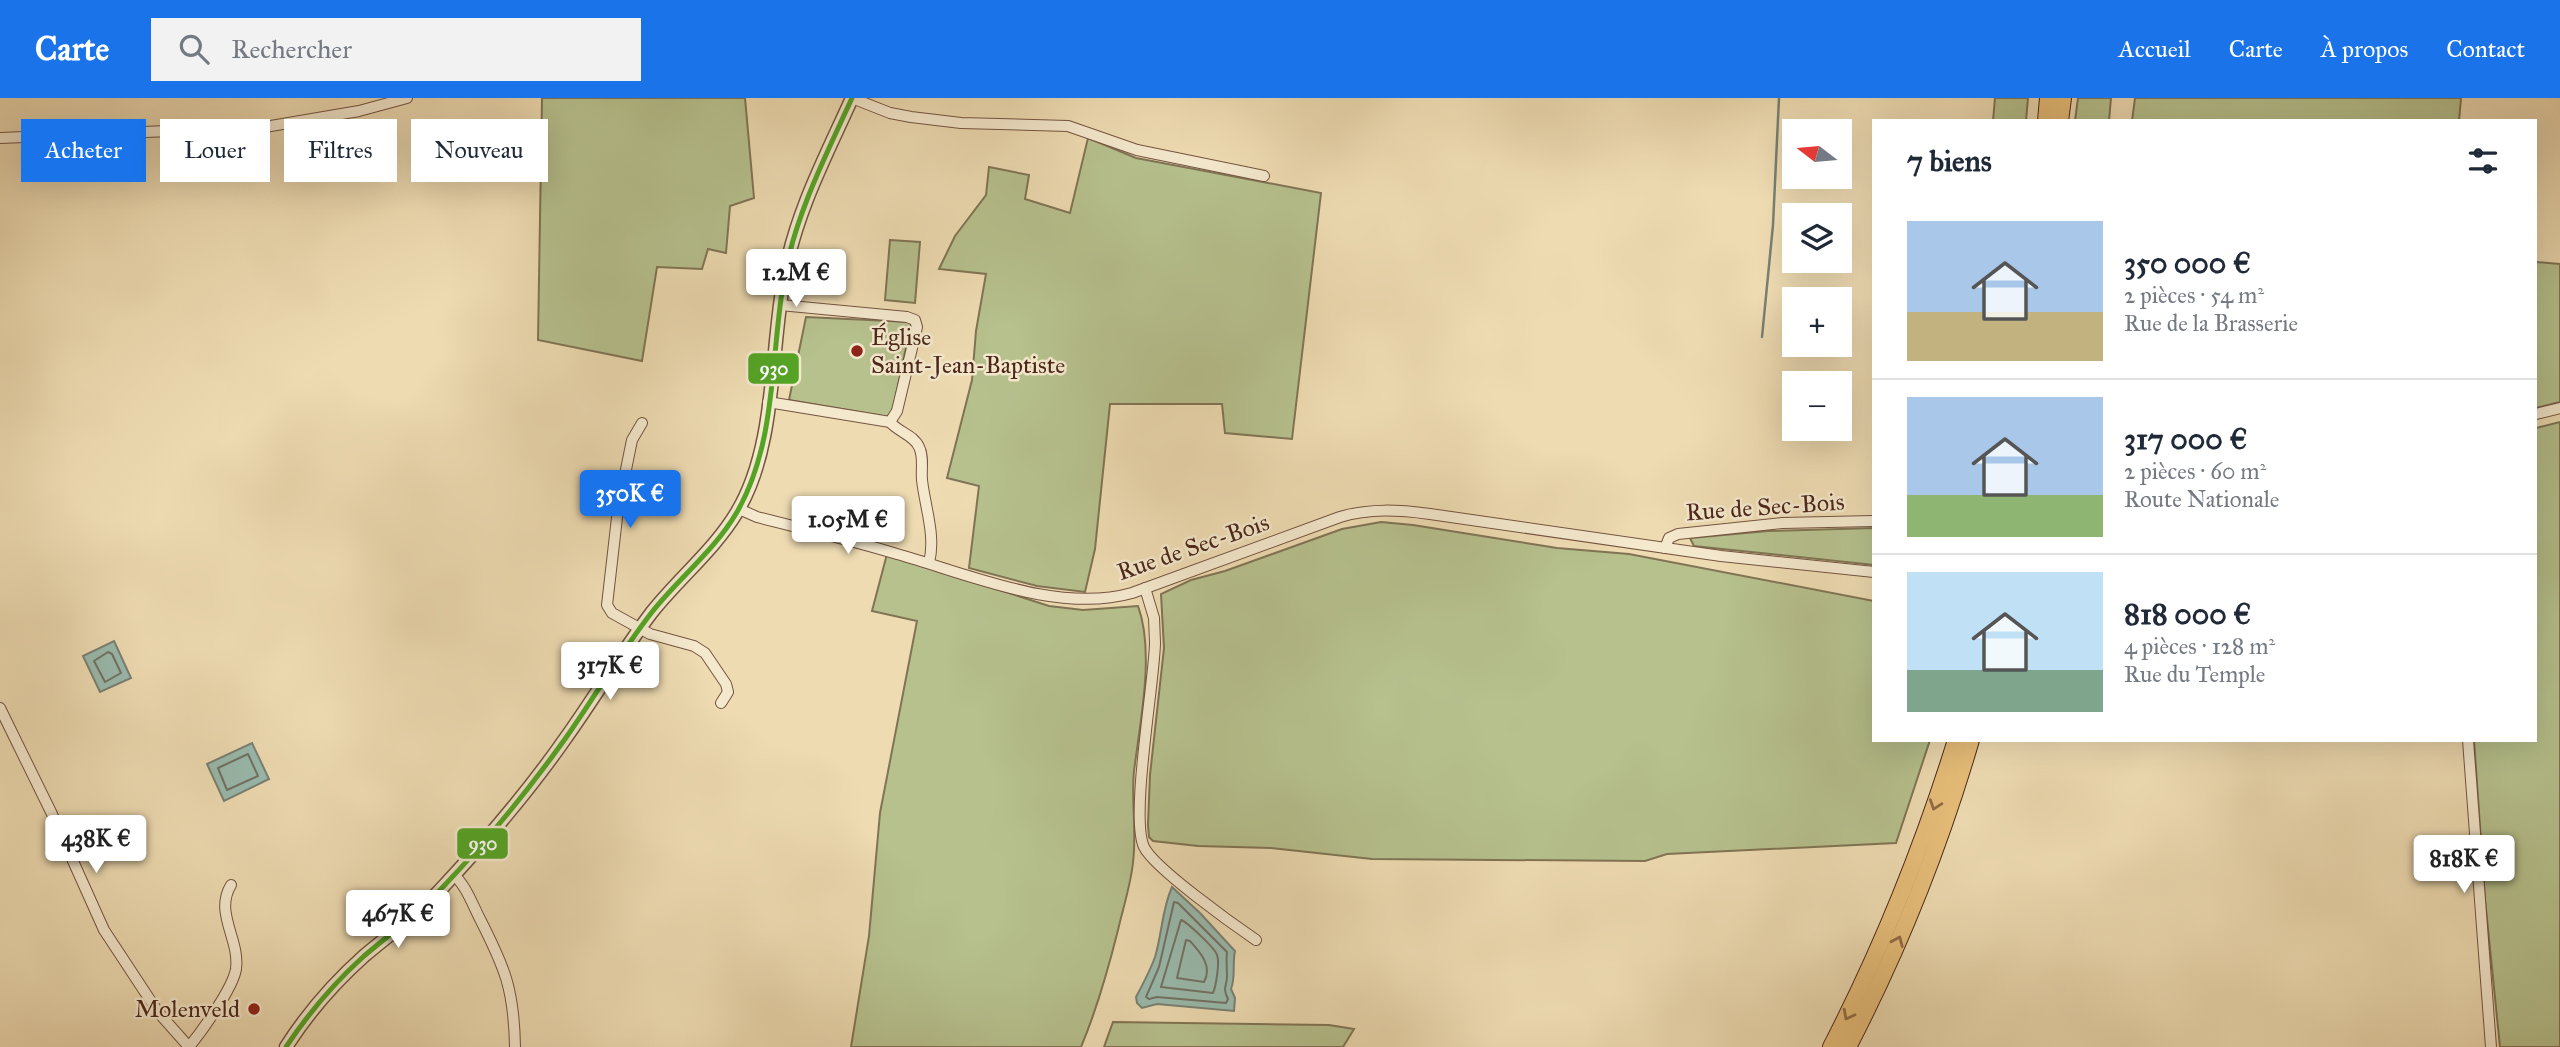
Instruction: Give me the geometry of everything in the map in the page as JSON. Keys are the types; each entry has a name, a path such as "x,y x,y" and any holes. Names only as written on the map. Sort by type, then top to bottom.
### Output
{"highway":[{"path":"2046,119 2048,98"},
{"path":"2060,119 2063,98"},
{"path":"1831,1047 1865,979 1904,890 1955,742"},
{"path":"1848,1047 1894,952 1920,889 1970,742"}],"street":[{"path":"0,138 265,127 359,111 407,98"},
{"path":"286,1047 350,969 419,911 454,875 552,757 640,628 739,509 756,466 768,402 787,262 807,195 849,99 911,117 999,125 1068,126 1137,150 1264,176"},
{"path":"780,305 915,320 917,330 897,411 890,422"},
{"path":"768,402 890,422 896,429 915,440 921,450 922,481 932,543 929,563"},
{"path":"2537,414 2560,408"},
{"path":"642,423 632,440 620,500 608,608 612,613 654,636 694,646 705,653 727,687 721,704"},
{"name":"Rue de Sec-Bois","path":"739,509 757,517 1058,598 1105,599 1145,588 1330,521 1357,512 1375,510 1430,514 1721,556 1872,572"},
{"name":"Rue de Sec-Bois","path":"1665,548 1670,538 1678,534 1782,523 1872,521"},
{"path":"1145,588 1154,618 1155,643 1140,809 1143,844 1147,852 1167,871 1256,940"},
{"path":"0,708 46,801 104,930 158,1012 189,1047 235,975 236,961 224,905 225,895 231,885"},
{"path":"2468,742 2491,1047"},
{"path":"454,875 465,890 507,975 512,1000 514,1047"},
{"path":"295,1047 318,1005"}],"green space":[{"path":"542,98 745,98 754,198 730,206 726,253 708,249 702,269 657,267 642,361 538,340 541,182 548,182 548,119 542,119"},
{"path":"1995,98 2028,98 2026,119 1993,119"},
{"path":"2078,98 2111,98 2109,119 2075,119"},
{"path":"2135,98 2461,98 2459,119 2132,119"},
{"path":"1088,138 1136,158 1321,193 1292,439 1225,433 1222,404 1110,404 1095,549 1085,592 1037,586 969,568 979,486 947,478 972,380 976,331 986,274 939,269 955,236 986,195 989,167 1029,175 1025,199 1070,213"},
{"path":"890,240 920,242 915,303 885,300"},
{"path":"2537,262 2560,264 2560,402 2537,408"},
{"path":"806,317 910,322 892,414 889,417 789,400"},
{"path":"2560,422 2560,1047 2500,1047 2485,899 2474,742 2537,742 2537,428"},
{"path":"1381,522 1557,548 1629,554 1872,601 1872,742 1929,742 1896,843 1667,854 1645,861 1372,859 1271,848 1198,846 1153,841 1149,837 1148,825 1150,775 1164,648 1161,594 1191,580 1225,571 1342,529"},
{"path":"1872,528 1872,565 1694,546 1690,538 1768,531"},
{"path":"887,554 1049,606 1083,610 1138,606 1143,624 1146,666 1134,771 1132,870 1106,975 1081,1047 851,1047 869,936 880,813 917,621 872,611"},
{"path":"1113,1022 1329,1025 1354,1029 1343,1047 1104,1047"}],"water":[{"path":"114,641 131,678 100,692 83,656"},
{"path":"252,743 269,779 224,801 207,764"},
{"path":"1172,887 1235,951 1231,989 1235,998 1234,1011 1157,1004 1142,1008 1137,1003 1136,997 1155,957"}],"waterway":[{"path":"1762,337 1773,225 1779,98"}],"transit line":[{"name":"930","path":"286,1047 312,1011 342,977 432,898 490,835 565,739 652,612 708,551 737,512 760,456 771,396 780,303 790,250 813,184 852,98"}],"place":[{"name":"Église Saint-Jean-Baptiste","path":"857,351"},
{"name":"Molenveld","path":"254,1009"}]}
